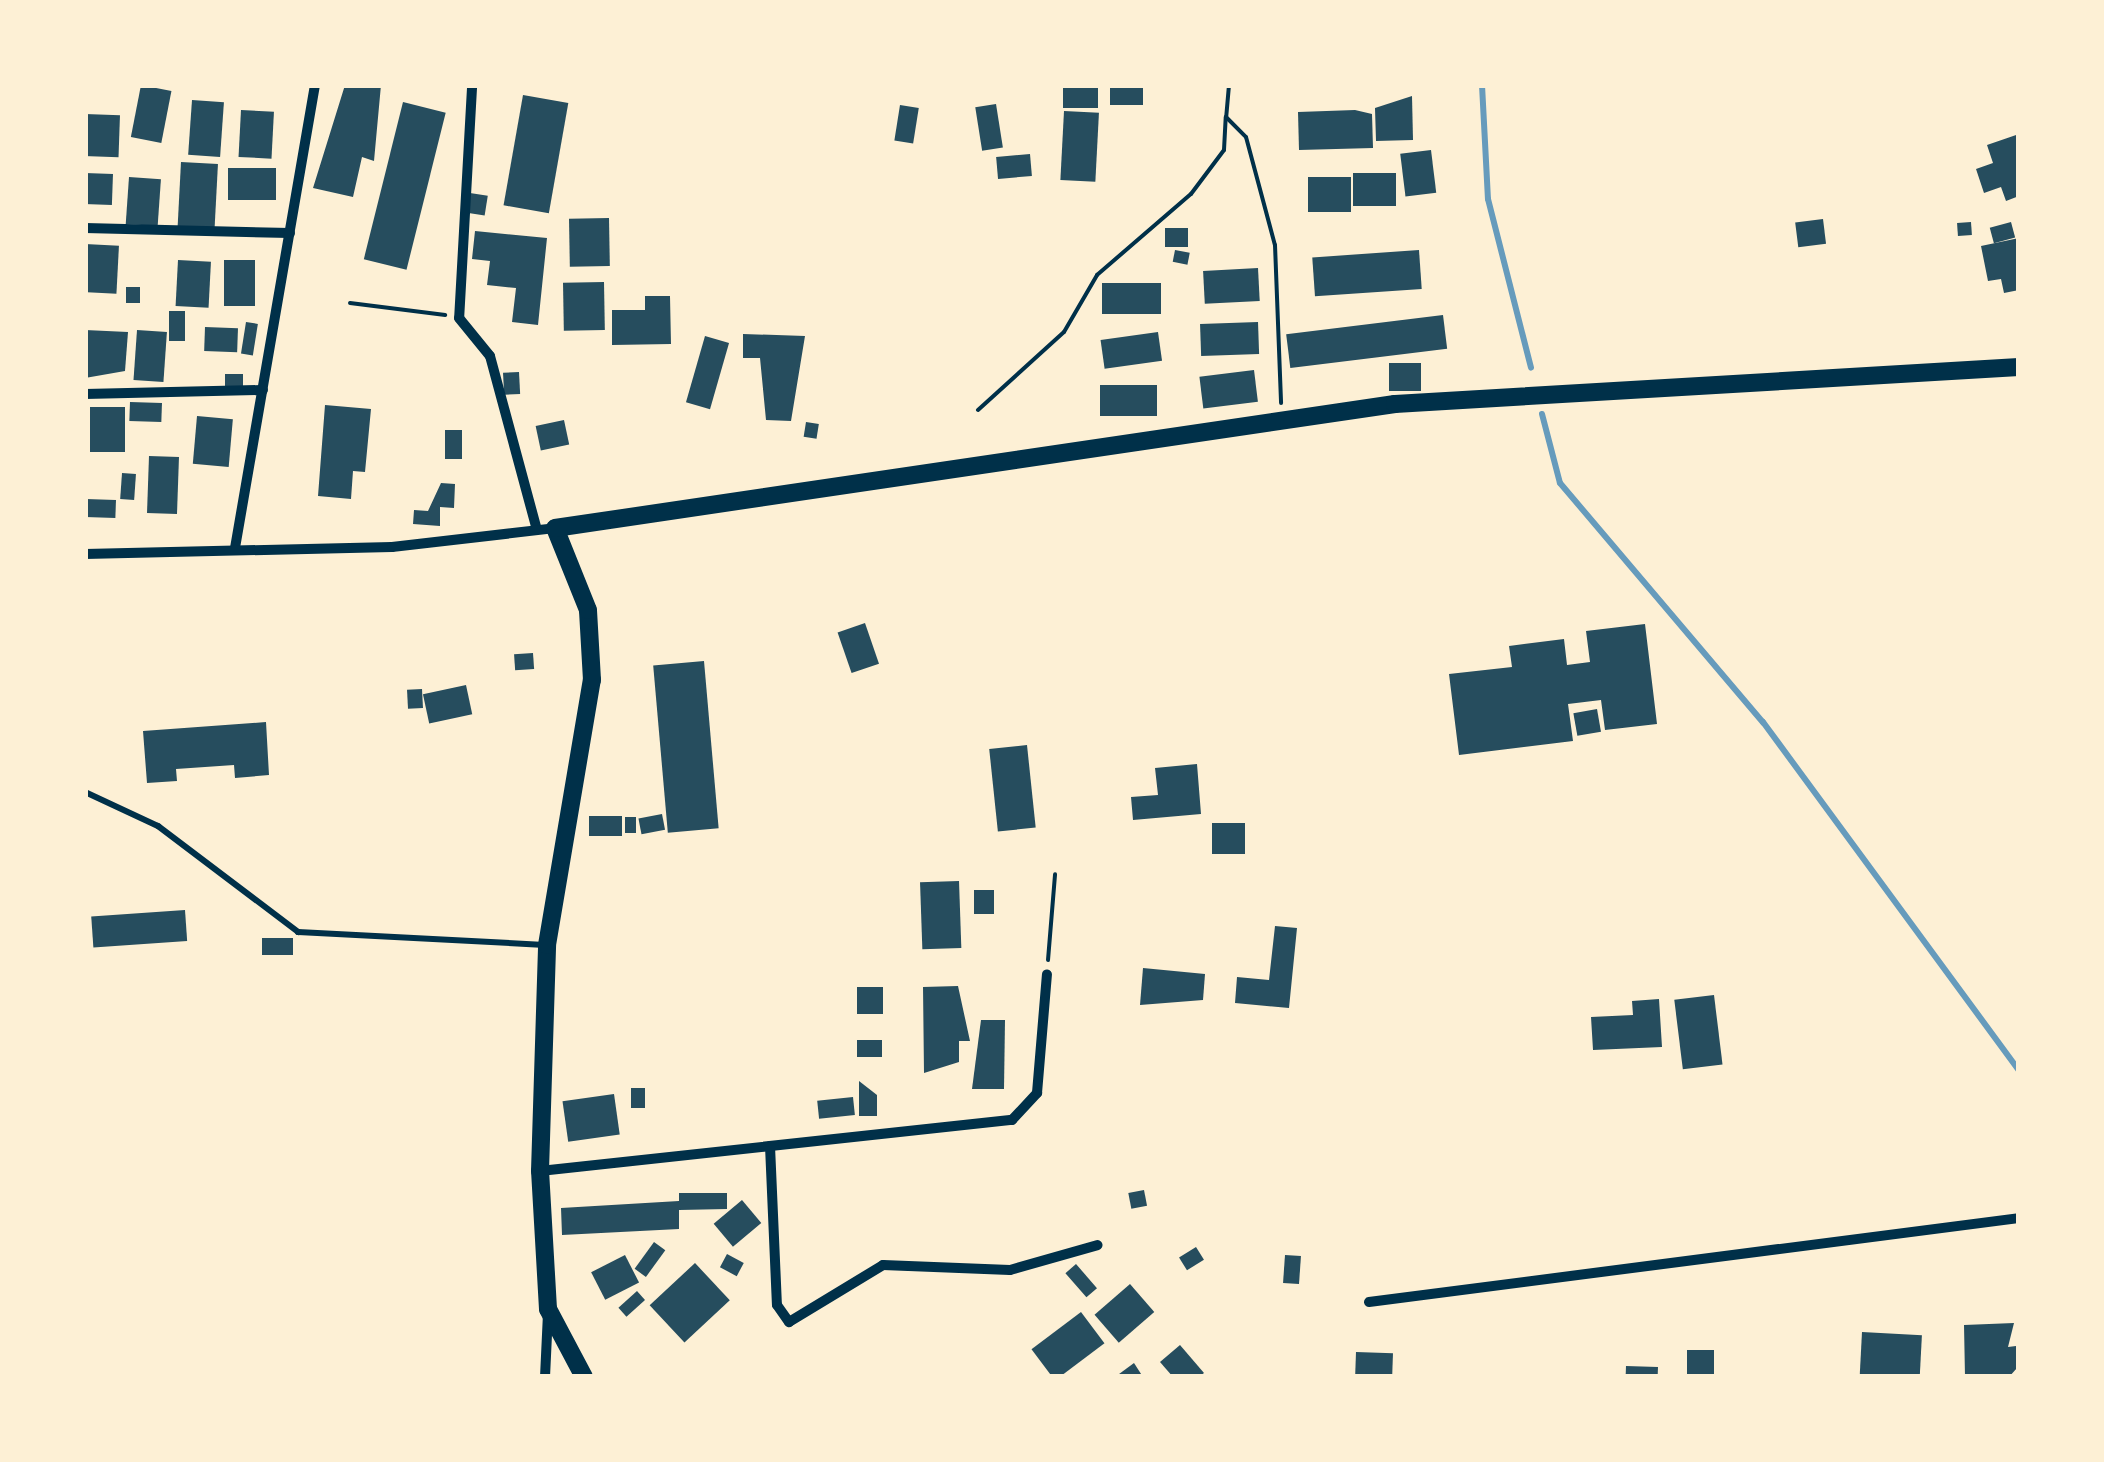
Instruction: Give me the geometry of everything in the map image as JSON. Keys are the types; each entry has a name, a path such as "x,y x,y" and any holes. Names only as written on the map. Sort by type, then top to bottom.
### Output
{"street":[{"path":"235,548 315,85"},
{"path":"476,90 460,318 490,356 546,529 588,610 592,680 547,945 540,1171 548,1309 545,1377"},
{"path":"85,228 290,233"},
{"path":"85,554 392,547 546,529 1282,418 1509,394 2019,367"},
{"path":"85,394 263,390"},
{"path":"540,1171 1012,1120 1037,1094 1047,974"},
{"path":"770,1146 778,1304 788,1322 883,1265 1010,1270 1098,1245"},
{"path":"1369,1302 2019,1218"},
{"path":"548,1309 584,1377"}],"lane":[{"path":"85,792 158,826 298,932 547,945"}],"path":[{"path":"978,410 1064,332 1097,275 1191,194 1224,150 1229,85"},
{"path":"1226,117 1246,137 1275,245 1282,418"},
{"path":"350,303 460,318"},
{"path":"1047,974 1054,874"}],"building":[{"path":"141,85 171,91 161,143 131,137"},
{"path":"345,85 381,85 374,161 362,157 353,197 313,188"},
{"path":"1063,85 1098,85 1098,108 1063,108"},
{"path":"1110,85 1143,85 1143,105 1110,105"},
{"path":"523,95 568,103 549,213 504,205"},
{"path":"1412,96 1413,140 1376,141 1375,108"},
{"path":"192,100 224,102 220,157 188,155"},
{"path":"403,102 446,113 407,270 364,259"},
{"path":"996,104 1003,147 982,151 975,107"},
{"path":"900,105 919,108 913,144 894,141"},
{"path":"241,110 274,112 271,159 239,157"},
{"path":"1355,110 1372,114 1373,148 1299,150 1298,112"},
{"path":"1064,111 1099,113 1095,182 1060,180"},
{"path":"85,114 120,115 119,157 85,156"},
{"path":"2019,134 2019,196 2006,201 2001,187 1984,193 1976,169 1993,163 1987,145"},
{"path":"1431,150 1436,193 1405,196 1400,154"},
{"path":"1030,154 1032,176 998,179 996,157"},
{"path":"181,162 218,164 215,229 178,227"},
{"path":"228,168 276,168 276,200 228,200"},
{"path":"85,173 113,174 112,205 85,204"},
{"path":"1353,173 1396,173 1396,206 1353,206"},
{"path":"129,177 161,179 158,226 126,224"},
{"path":"1308,177 1351,177 1351,212 1308,212"},
{"path":"470,193 488,196 485,216 467,213"},
{"path":"609,218 610,266 570,267 569,219"},
{"path":"1823,219 1826,244 1798,247 1795,222"},
{"path":"1971,222 1972,235 1958,236 1957,223"},
{"path":"2011,222 2015,237 1994,243 1990,228"},
{"path":"1165,228 1188,228 1188,247 1165,247"},
{"path":"475,231 547,238 538,325 512,322 516,288 487,285 490,261 472,259"},
{"path":"2019,238 2019,290 2004,293 2001,279 1988,281 1981,246"},
{"path":"85,244 119,246 116,294 85,292"},
{"path":"1175,250 1190,253 1187,265 1173,262"},
{"path":"1419,250 1422,289 1315,296 1312,257"},
{"path":"178,260 211,262 209,308 176,306"},
{"path":"224,260 255,260 255,306 224,306"},
{"path":"1258,268 1260,301 1205,304 1203,271"},
{"path":"604,282 605,330 564,331 563,283"},
{"path":"1102,283 1161,283 1161,314 1102,314"},
{"path":"126,287 140,287 140,303 126,303"},
{"path":"645,296 670,296 671,344 612,345 612,310 645,310"},
{"path":"169,311 185,311 185,341 169,341"},
{"path":"1443,315 1447,349 1290,368 1286,334"},
{"path":"246,322 258,324 253,355 241,354"},
{"path":"1258,322 1259,354 1201,356 1200,324"},
{"path":"205,327 238,328 237,352 204,351"},
{"path":"85,330 128,332 125,371 85,378"},
{"path":"137,330 167,332 163,382 134,380"},
{"path":"1158,332 1162,361 1105,369 1101,340"},
{"path":"743,334 805,336 791,421 766,420 760,358 743,358"},
{"path":"705,336 729,343 710,409 686,402"},
{"path":"1389,363 1421,363 1421,391 1389,391"},
{"path":"1254,370 1258,402 1203,408 1199,377"},
{"path":"519,372 520,394 504,395 503,373"},
{"path":"225,374 243,374 243,391 225,391"},
{"path":"1100,385 1157,385 1157,416 1100,416"},
{"path":"130,402 162,403 161,422 129,421"},
{"path":"325,405 371,409 365,472 353,471 351,499 318,496"},
{"path":"90,407 125,407 125,452 90,452"},
{"path":"197,416 233,419 229,467 193,464"},
{"path":"564,420 569,444 541,450 536,426"},
{"path":"806,422 819,424 816,439 804,437"},
{"path":"445,430 462,430 462,459 445,459"},
{"path":"149,456 179,457 177,514 147,513"},
{"path":"122,473 136,474 134,500 120,499"},
{"path":"441,483 455,484 454,508 440,507 440,526 413,524 414,510 428,511"},
{"path":"86,499 116,500 115,518 85,517"},
{"path":"865,623 879,664 852,673 838,632"},
{"path":"1645,624 1657,724 1605,730 1601,700 1568,704 1573,741 1459,755 1449,674 1512,667 1509,646 1564,639 1567,665 1590,662 1586,631"},
{"path":"533,653 534,669 515,670 514,654"},
{"path":"704,661 719,828 668,833 653,665"},
{"path":"466,685 472,714 429,723 423,694"},
{"path":"422,689 423,708 408,709 407,690"},
{"path":"1597,709 1601,732 1577,736 1573,713"},
{"path":"266,722 269,775 235,778 234,765 176,769 177,781 147,783 143,731"},
{"path":"1027,745 1036,828 998,832 989,749"},
{"path":"1197,764 1201,814 1133,820 1131,797 1158,795 1155,768"},
{"path":"662,814 665,830 641,834 638,819"},
{"path":"589,816 622,816 622,836 589,836"},
{"path":"625,817 636,817 636,833 625,833"},
{"path":"1212,823 1245,823 1245,854 1212,854"},
{"path":"959,881 961,948 922,949 920,882"},
{"path":"974,890 994,890 994,914 974,914"},
{"path":"185,910 187,941 93,947 91,917"},
{"path":"1275,926 1297,928 1289,1008 1235,1003 1237,977 1269,980"},
{"path":"262,938 293,938 293,955 262,955"},
{"path":"1143,968 1205,974 1203,1000 1140,1005"},
{"path":"958,986 970,1041 959,1041 959,1062 924,1073 923,987"},
{"path":"857,987 883,987 883,1014 857,1014"},
{"path":"1714,995 1723,1064 1683,1069 1674,1000"},
{"path":"1659,999 1662,1047 1593,1050 1591,1017 1633,1015 1632,1001"},
{"path":"981,1020 1005,1020 1004,1089 972,1089"},
{"path":"857,1040 882,1040 882,1057 857,1057"},
{"path":"859,1081 877,1095 877,1116 859,1116"},
{"path":"631,1088 645,1088 645,1108 631,1108"},
{"path":"614,1094 620,1135 568,1142 563,1101"},
{"path":"853,1097 855,1115 819,1119 817,1101"},
{"path":"1144,1190 1147,1206 1131,1209 1128,1193"},
{"path":"679,1193 727,1193 727,1209 679,1210 679,1229 562,1235 561,1208 679,1201"},
{"path":"742,1200 761,1223 733,1247 714,1224"},
{"path":"654,1242 665,1250 646,1277 635,1269"},
{"path":"1196,1247 1204,1260 1187,1270 1179,1258"},
{"path":"727,1254 744,1263 737,1276 720,1267"},
{"path":"625,1255 639,1283 605,1300 591,1272"},
{"path":"1285,1255 1301,1256 1299,1284 1283,1283"},
{"path":"695,1263 730,1300 684,1343 650,1305"},
{"path":"1076,1264 1097,1288 1086,1297 1065,1273"},
{"path":"1130,1284 1154,1312 1119,1343 1095,1315"},
{"path":"637,1291 645,1300 626,1317 618,1308"},
{"path":"1081,1312 1104,1343 1060,1377 1052,1377 1031,1349"},
{"path":"2014,1323 2008,1347 2016,1346 2017,1368 2009,1377 1965,1377 1964,1325"},
{"path":"1862,1332 1922,1335 1920,1377 1860,1377"},
{"path":"1180,1345 1204,1373 1199,1377 1173,1377 1160,1362"},
{"path":"1687,1350 1714,1350 1714,1377 1687,1377"},
{"path":"1356,1352 1393,1353 1392,1377 1355,1377"},
{"path":"1134,1363 1143,1377 1115,1377"},
{"path":"1626,1366 1658,1367 1658,1377 1626,1377"}],"waterway":[{"path":"1482,85 1488,199 1531,368"},
{"path":"1542,414 1560,483 1763,722 2019,1071"}]}
